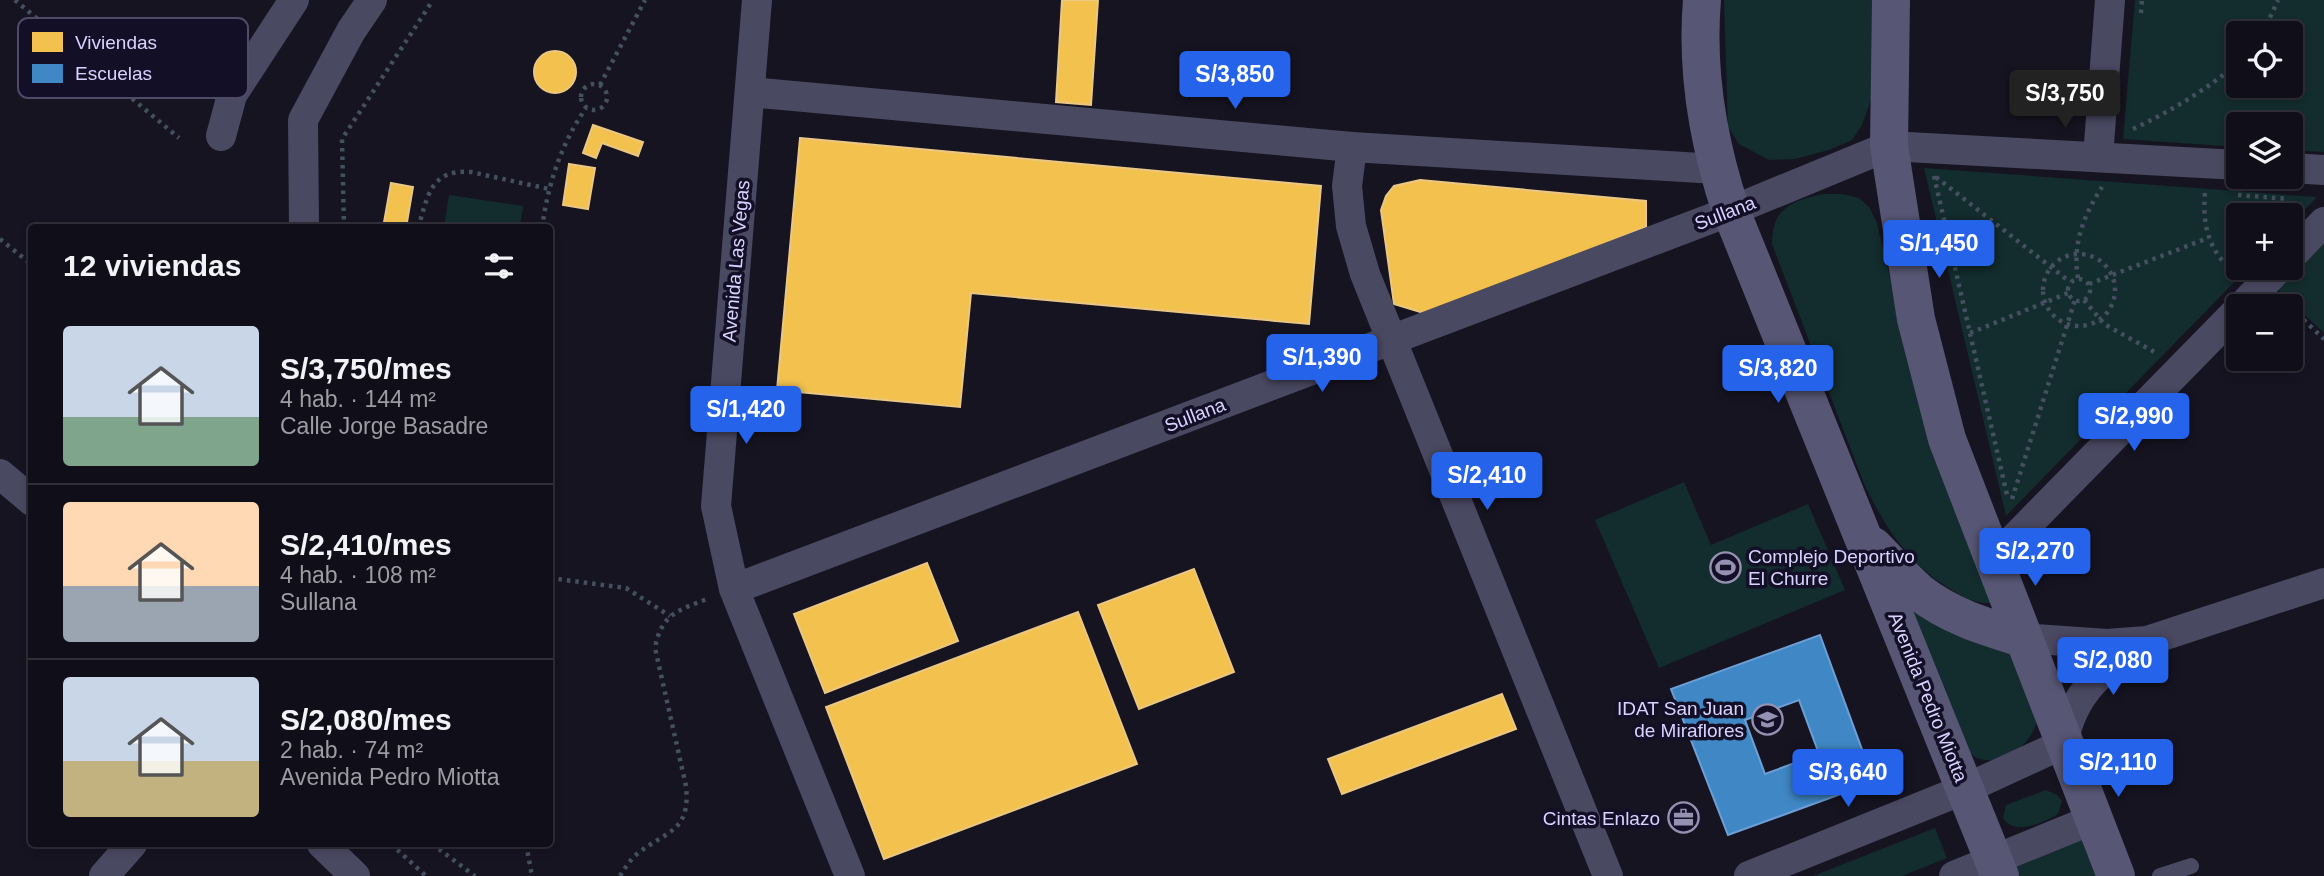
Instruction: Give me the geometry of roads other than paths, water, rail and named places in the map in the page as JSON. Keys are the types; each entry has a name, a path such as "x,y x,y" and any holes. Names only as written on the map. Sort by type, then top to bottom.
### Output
{"main road":[{"name":"Avenida Pedro Miotta","path":"1702,0 1703,83 1717,169 1731,211 1997,868"},
{"path":"1891,0 1889,146 1916,319 1947,439 2116,876"},
{"path":"1864,538 1920,592 1950,612 1981,626 2022,638"}],"street":[{"path":"248,70 294,0"},
{"name":"Avenida Las Vegas","path":"757,0 716,506 734,589 849,876"},
{"path":"2098,157 2110,0"},
{"path":"304,224 303,120 365,3"},
{"path":"750,92 1352,147 1717,169"},
{"path":"221,135 231,98"},
{"path":"1889,146 2226,164"},
{"name":"Sullana","path":"734,589 1731,211 1889,146"},
{"path":"1352,147 1347,186 1351,226 1365,274 1608,876"},
{"path":"2303,169 2324,170"},
{"path":"2303,244 2324,222"},
{"path":"2254,294 2267,280"},
{"path":"1993,560 2226,322"},
{"path":"0,474 28,498"},
{"path":"1749,876 1965,789 2063,744 2067,720 2094,681 2109,665 2147,641 2324,583"},
{"path":"2022,638 2082,643 2147,641"},
{"path":"1954,876 1997,868 2094,819"},
{"path":"104,876 129,847"},
{"path":"325,847 355,876"}],"lane":[{"path":"2160,876 2191,866"}],"place":[{"name":"Complejo Deportivo El Churre","path":"1725,567"},
{"name":"IDAT San Juan de Miraflores","path":"1767,719"},
{"name":"Cintas Enlazo","path":"1683,818"}]}
